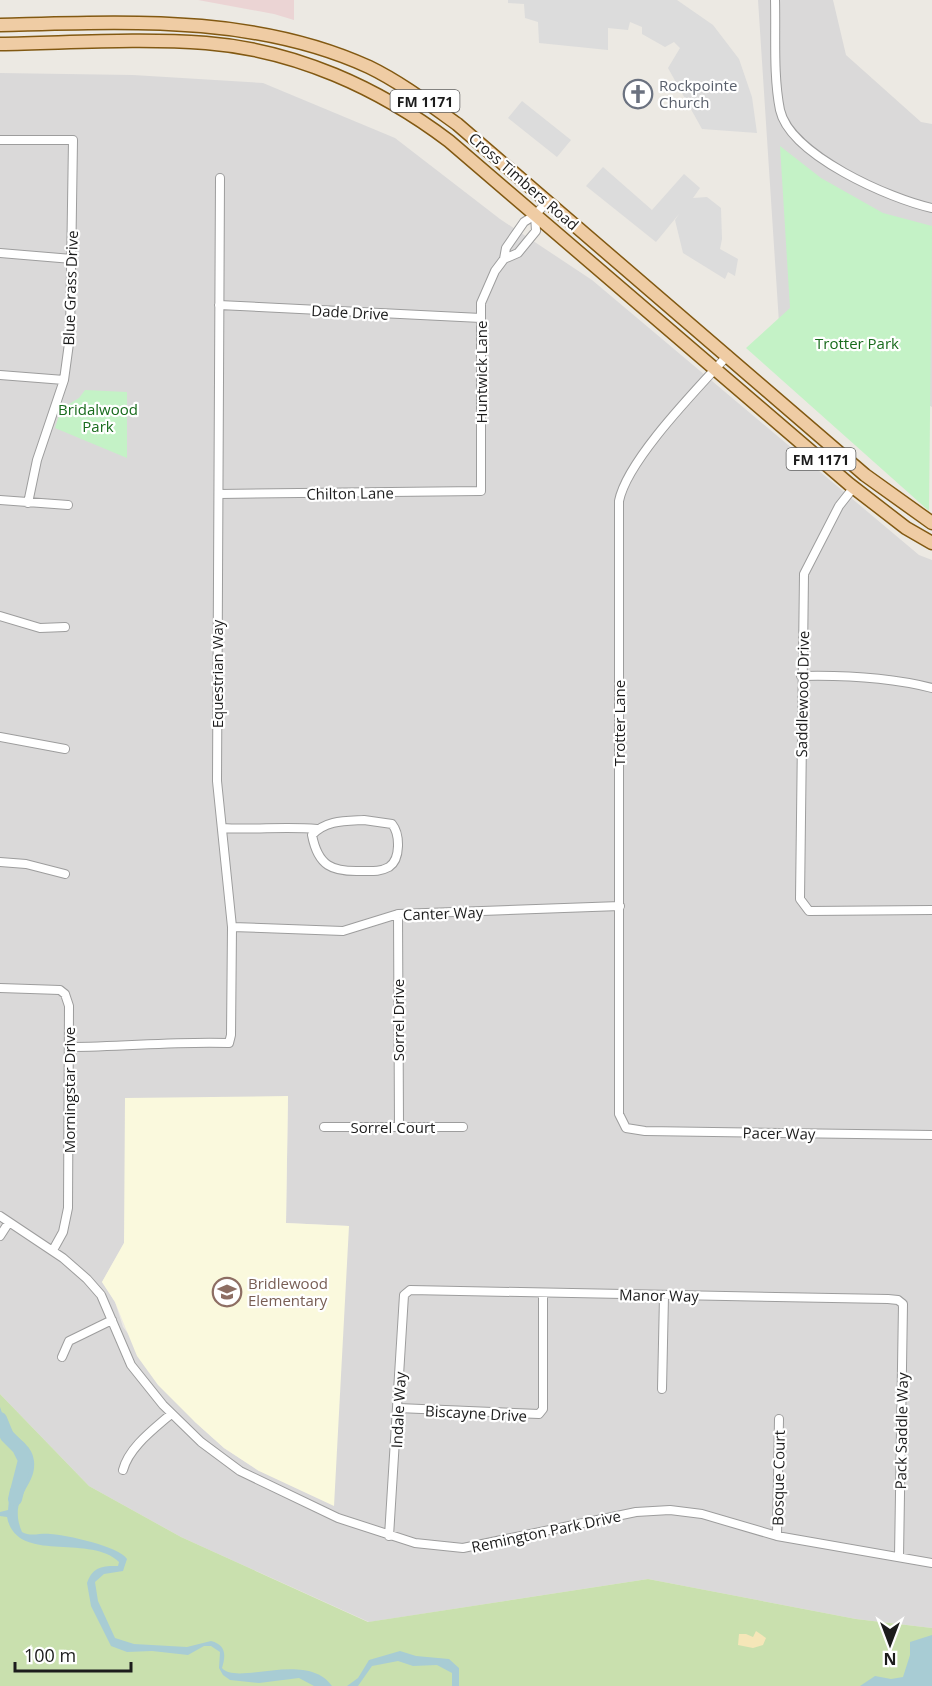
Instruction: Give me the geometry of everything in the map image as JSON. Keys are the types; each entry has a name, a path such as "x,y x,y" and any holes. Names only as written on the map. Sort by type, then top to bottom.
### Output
{"main road":[{"name":"Cross Timbers Road","path":"0,25 163,24 207,26 261,33 308,45 368,67 393,80 457,124 865,475 932,523"},
{"path":"207,26 207,43"},
{"name":"Cross Timbers Road","path":"0,44 207,43 299,61 387,99 449,141 854,487 906,528 932,543"}],"street":[{"path":"775,0 780,111 788,129 800,143 865,184 907,202 932,208"},
{"name":"Blue Grass Drive","path":"0,140 73,140 72,316 64,380 37,460 28,503"},
{"name":"Equestrian Way","path":"69,1047 137,1047 173,1042 229,1043 232,1026 232,927 217,781 220,178"},
{"name":"Huntwick Lane","path":"482,492 481,303 486,288 504,259 506,248 524,222 536,215 547,202"},
{"name":"Huntwick Lane","path":"504,259 518,253 536,231 536,215"},
{"path":"0,253 72,260"},
{"name":"Dade Drive","path":"219,305 481,318"},
{"name":"Trotter Lane","path":"626,1128 619,1114 618,501 622,486 634,464 728,355"},
{"path":"0,375 64,380"},
{"name":"Saddlewood Drive","path":"854,487 839,506 804,574 800,899 809,911 932,910"},
{"name":"Chilton Lane","path":"219,494 482,492"},
{"path":"0,500 68,505"},
{"path":"0,616 40,628 66,627"},
{"path":"801,676 850,675 901,680 932,688"},
{"path":"0,737 64,749"},
{"path":"222,828 280,829 291,826 317,830 334,822 364,820 392,824 399,837 394,861 390,866 377,871 339,872 325,863 315,851 312,835 317,830"},
{"path":"0,862 26,864 65,873"},
{"name":"Canter Way","path":"232,927 343,930 398,914 620,906"},
{"name":"Sorrel Drive","path":"398,914 399,1126"},
{"name":"Morningstar Drive","path":"0,988 60,990 65,994 69,1006 68,1215 63,1232 53,1250"},
{"name":"Sorrel Court","path":"324,1127 463,1127"},
{"name":"Pacer Way","path":"626,1128 645,1131 932,1135"},
{"name":"Remington Park Drive","path":"0,1216 53,1250 87,1279 100,1295 131,1365 171,1414 201,1442 240,1472 338,1518 415,1543 463,1548 636,1512 670,1510 702,1514 777,1536 932,1563"},
{"path":"0,1236 9,1222"},
{"name":"Manor Way","path":"413,1290 888,1299 898,1300 903,1304"},
{"name":"Indale Way","path":"389,1536 404,1296 413,1290"},
{"name":"Biscayne Drive","path":"398,1408 539,1414 543,1409 543,1293"},
{"path":"662,1389 664,1296"},
{"name":"Pack Saddle Way","path":"899,1557 903,1304"},
{"path":"62,1357 69,1341 112,1320"},
{"path":"123,1470 126,1460 137,1447 171,1414"},
{"name":"Bosque Court","path":"777,1536 779,1419"}],"shaded area":[{"path":"198,0 294,0 294,20 274,14"},
{"path":"508,0 677,0 713,25 739,59 752,97 757,133 702,129 668,68 680,48 674,42 665,47 642,34 642,27 630,22 628,30 608,28 608,50 539,43 538,22 525,18 524,4 508,3"},
{"path":"758,0 833,0 846,55 921,122 932,124 932,407 779,323"},
{"path":"0,73 133,75 263,83 395,138 500,219 592,280 919,555 932,560 932,1628 856,1619 648,1579 369,1622 181,1537 89,1486 0,1394","holes":["288,1096 286,1223 349,1226 259,1471 224,1448 195,1422 123,1327 115,1302 102,1282 124,1243"]},
{"path":"522,101 571,140 557,157 508,118"},
{"path":"603,167 652,210 684,174 700,188 693,198 707,197 721,208 720,249 738,259 735,276 728,272 725,279 683,253 675,220 679,214 656,242 586,186"},
{"name":"Bridlewood Elementary","path":"288,1096 286,1223 349,1226 334,1506 259,1471 224,1448 195,1422 158,1385 137,1356 115,1302 102,1282 124,1243 125,1098"}],"green space":[{"name":"Trotter Park","path":"780,146 821,178 883,213 932,226 929,511 746,348 790,308"},
{"name":"Bridalwood Park","path":"85,390 127,392 127,458 55,428 61,409 79,398"},
{"path":"0,1394 89,1486 181,1537 368,1622 648,1579 856,1619 932,1628 932,1686 0,1686"}],"sand":[{"path":"756,1631 766,1638 763,1645 753,1648 738,1645 739,1634 753,1637"}],"water":[{"path":"0,1407 8,1426 29,1448 34,1461 34,1470 18,1510 22,1532 32,1535 58,1535 92,1542 114,1550 127,1559 123,1571 104,1574 95,1582 98,1601 115,1638 134,1644 187,1647 211,1641 220,1645 224,1651 222,1668 230,1672 290,1669 306,1671 321,1676 332,1686 314,1686 299,1678 259,1683 230,1680 219,1668 220,1652 211,1646 204,1646 188,1655 152,1651 127,1652 111,1646 91,1606 87,1583 95,1570 118,1566 119,1562 91,1549 39,1545 24,1540 13,1532 7,1517 0,1516 0,1512 8,1510 10,1489 21,1480 27,1469 24,1458 4,1437"},
{"path":"932,1635 932,1686 860,1686 875,1676 891,1679 903,1677 910,1655 910,1642"},
{"path":"400,1651 416,1656 449,1659 459,1668 459,1686 452,1686 452,1673 437,1665 413,1666 398,1661 372,1666 358,1686 347,1686 358,1678 369,1660"}],"waterway":[{"path":"0,1419 7,1436 19,1448 25,1460 15,1499"}],"place":[{"name":"Rockpointe Church","path":"638,94"},
{"name":"Bridlewood Elementary","path":"227,1292"}]}
